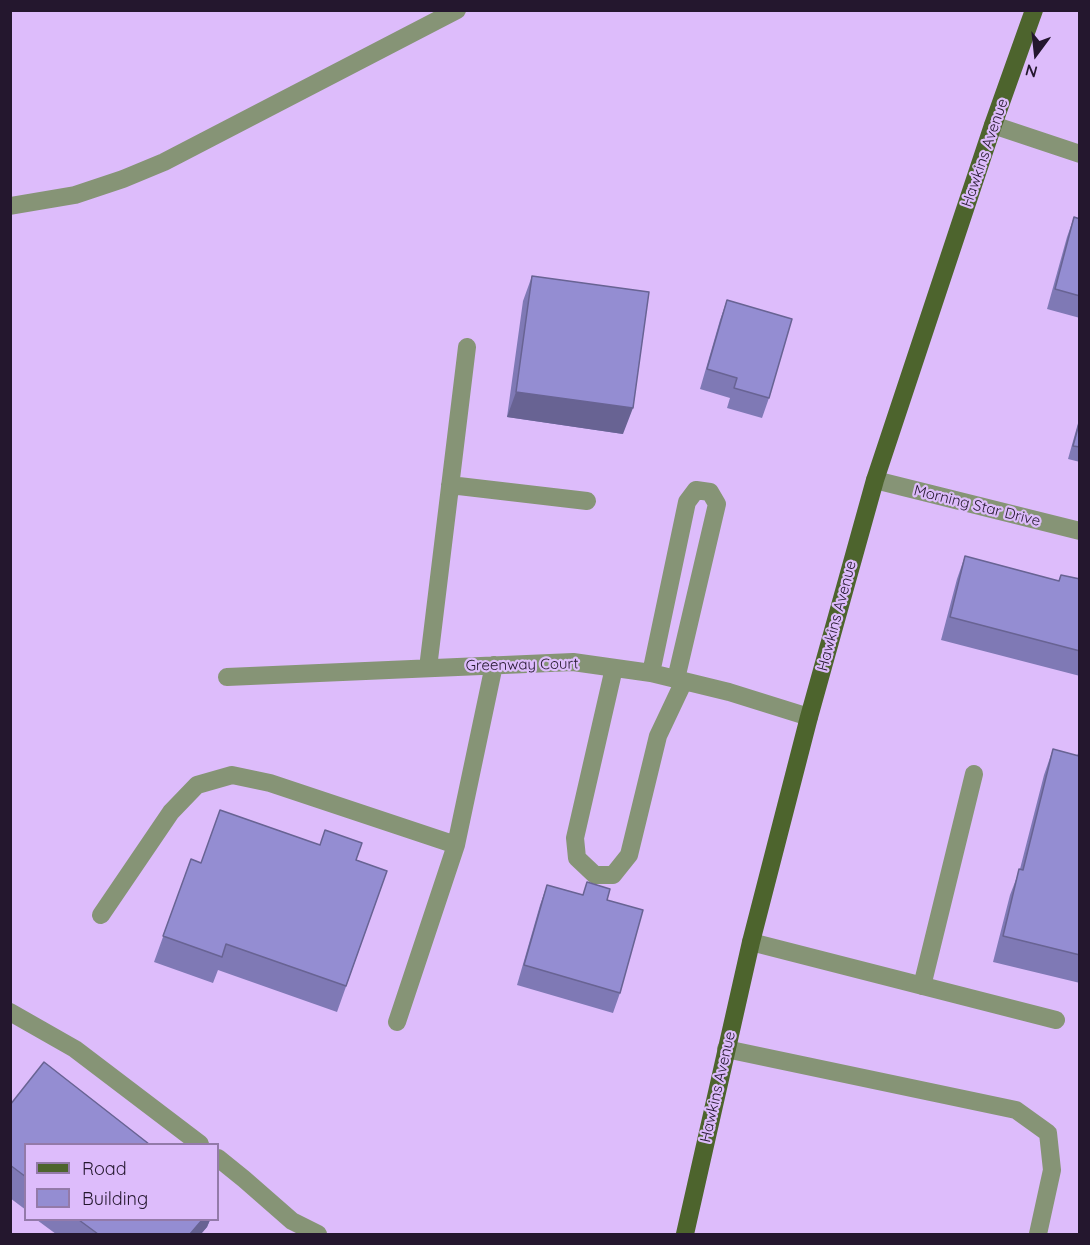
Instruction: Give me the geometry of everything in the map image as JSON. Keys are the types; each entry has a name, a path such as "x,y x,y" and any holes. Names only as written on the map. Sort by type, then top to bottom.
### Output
{"main road":[{"name":"Hawkins Avenue","path":"685,1234 751,942 809,717 875,480 993,125 1034,10"}],"street":[{"path":"10,206 75,195 164,162 457,10"},
{"path":"993,125 1080,154"},
{"path":"428,668 467,347"},
{"name":"Morning Star Drive","path":"875,480 1080,531"},
{"path":"450,485 587,501"},
{"path":"614,668 575,838 577,858 595,874 614,875 629,855 658,736 680,680 717,504 711,492 696,490 687,502 651,673"},
{"name":"Greenway Court","path":"227,676 573,662 651,673 729,692 809,717"},
{"path":"397,1022 456,845 494,665"},
{"path":"922,986 974,774"},
{"path":"101,915 171,812 197,785 232,775 270,783 456,845"},
{"path":"751,942 1056,1020"},
{"path":"10,1012 75,1049 199,1143"},
{"path":"726,1049 1016,1110 1048,1133 1052,1170 1038,1234"},
{"path":"219,1159 292,1221 318,1234"}],"building":[{"path":"1074,217 1080,219 1080,296 1055,289"},
{"path":"532,276 649,292 633,408 516,392"},
{"path":"727,300 792,319 769,398 734,388 737,378 707,369"},
{"path":"1080,420 1080,447 1073,446"},
{"path":"965,556 1059,581 1061,575 1080,579 1080,651 950,617"},
{"path":"1053,749 1079,756 1080,753 1080,955 1003,936 1019,869 1023,870"},
{"path":"220,810 320,845 325,830 362,843 356,860 387,871 346,986 226,944 222,957 163,936 191,859 201,863"},
{"path":"587,882 610,889 607,900 643,910 620,993 524,965 547,885 583,895"},
{"path":"44,1062 148,1143 24,1143 24,1176 10,1165 10,1105"},
{"path":"80,1221 201,1221 190,1234 98,1234"}]}
